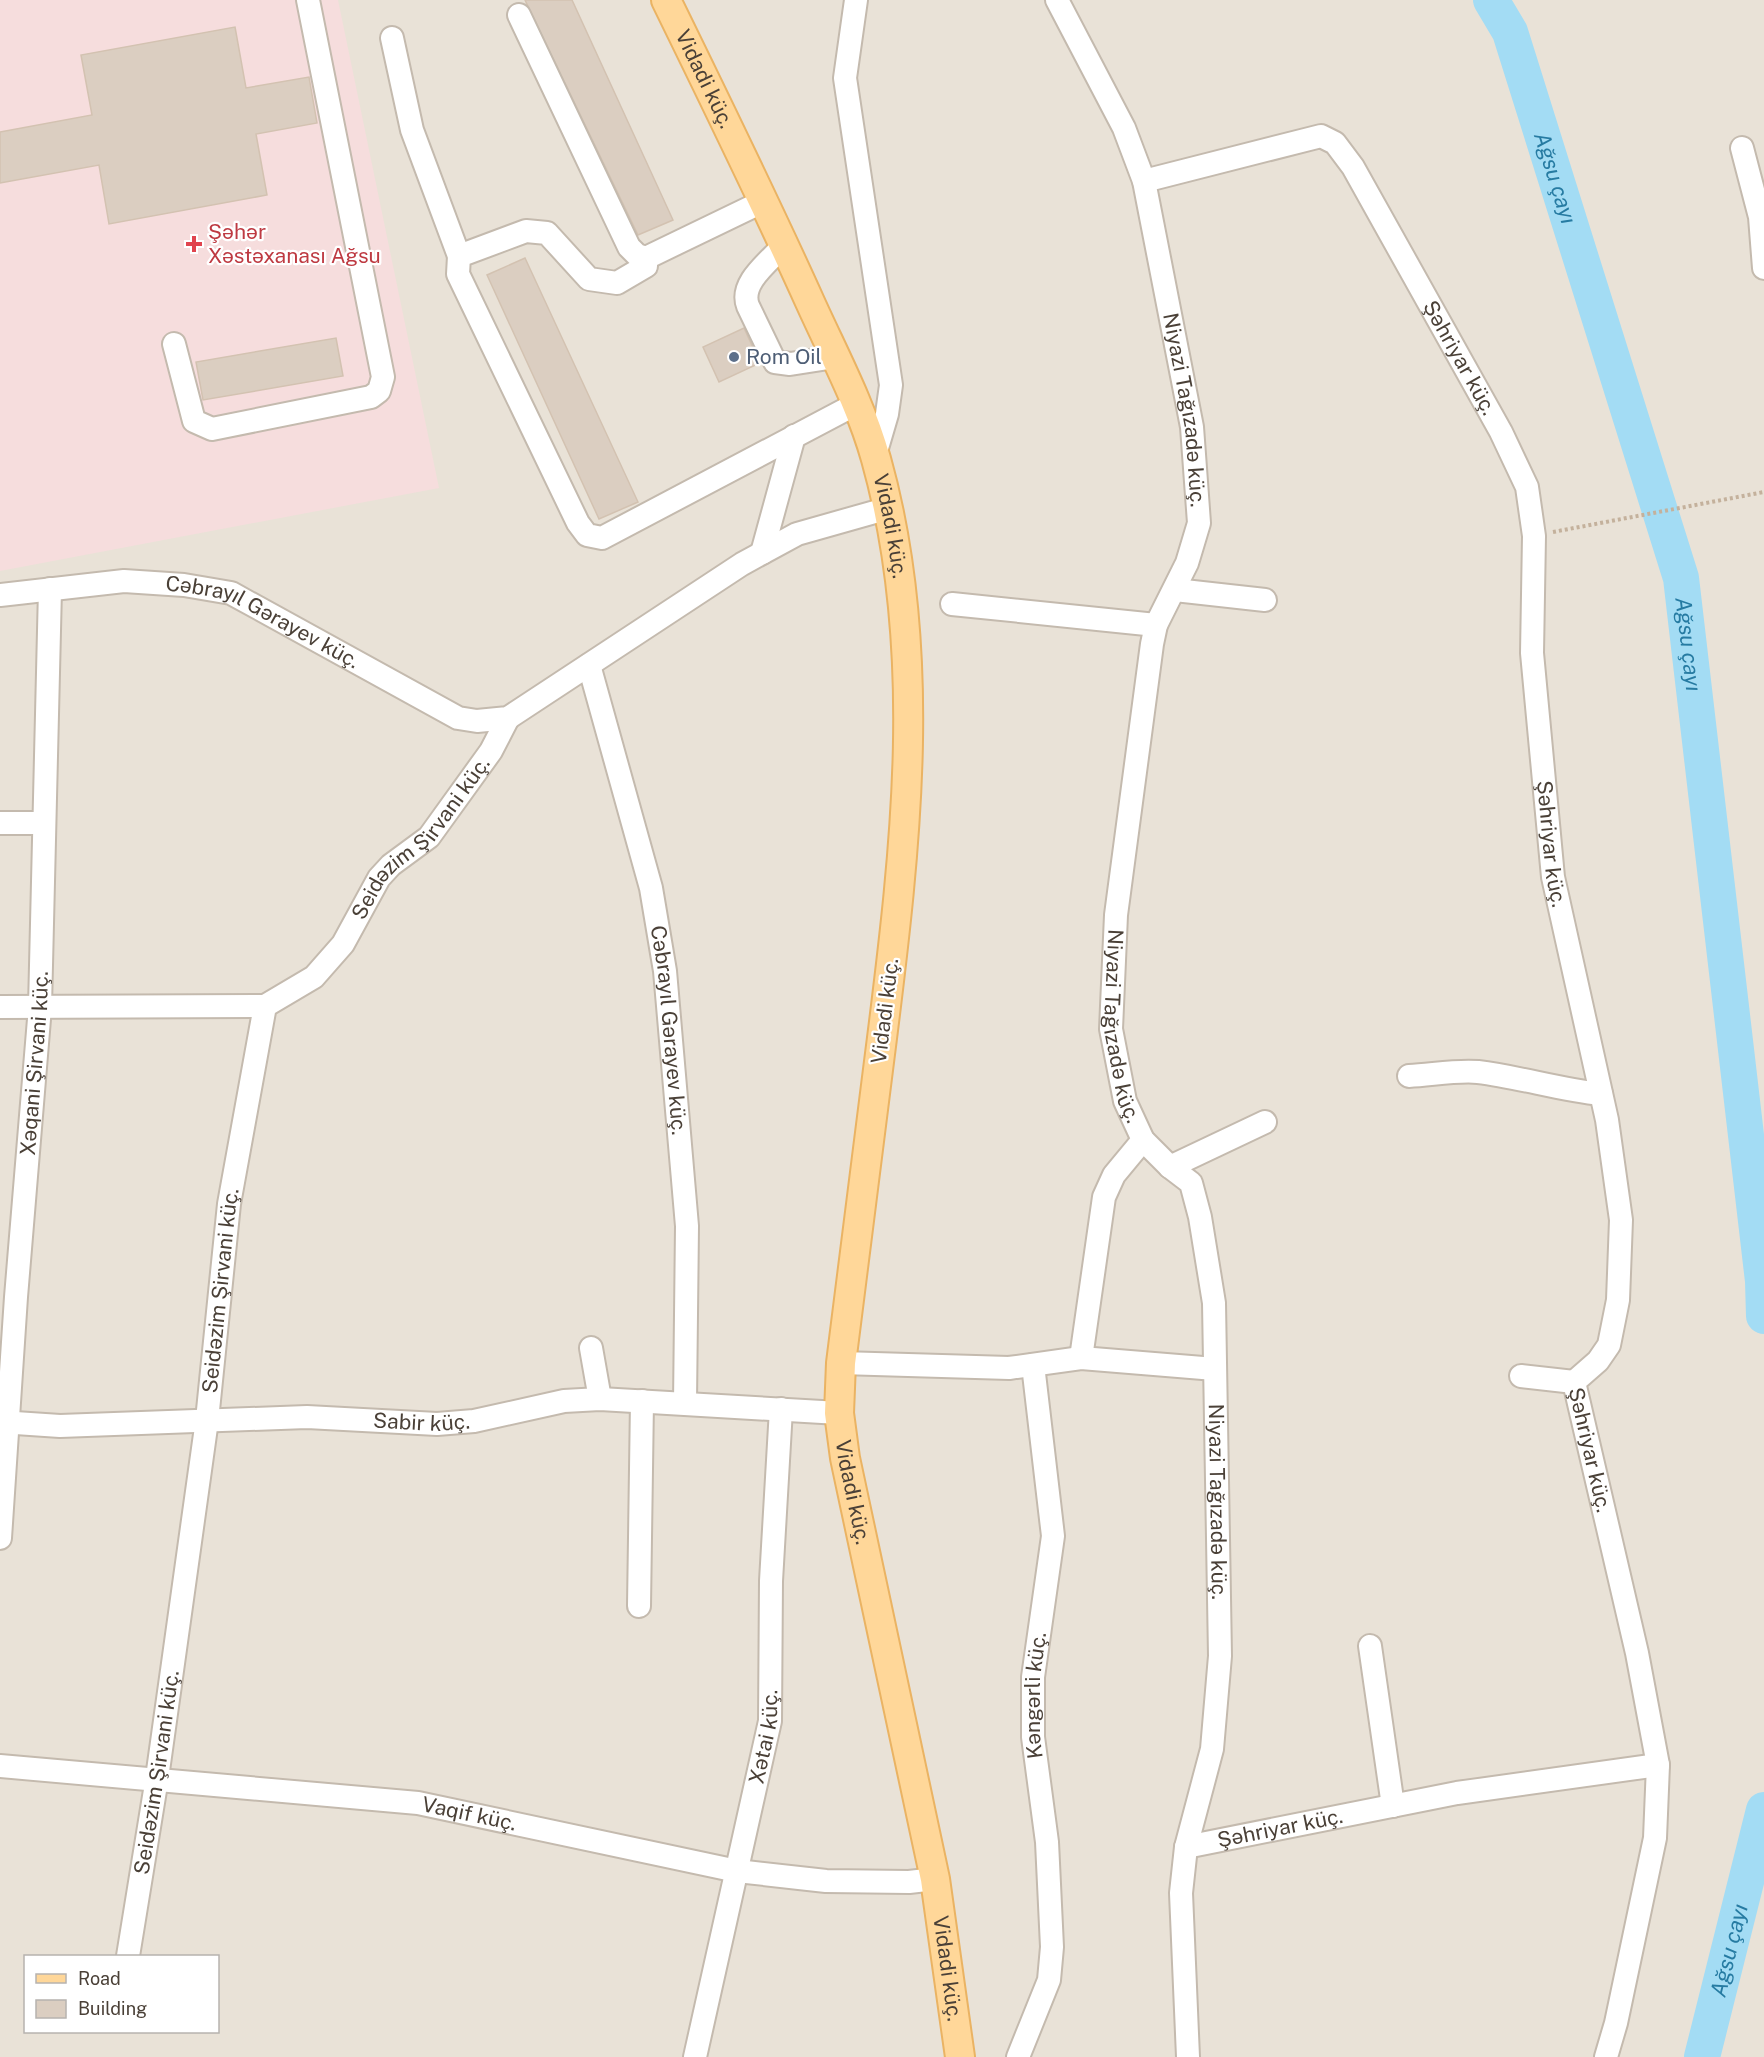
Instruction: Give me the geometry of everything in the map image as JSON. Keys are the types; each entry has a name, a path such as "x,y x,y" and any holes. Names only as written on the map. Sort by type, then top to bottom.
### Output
{"main road":[{"name":"Vidadi küç.","path":"666,0 764,201 856,404 875,455 889,508 905,619 909,679 907,787 892,957 841,1363 839,1413 845,1458 935,1879 960,2057"}],"street":[{"path":"174,344 194,421 212,429 371,397 379,392 382,377 308,0"},
{"path":"856,0 845,78 891,385 887,414 875,455"},
{"name":"Niyazi Tağızadə küç.","path":"1057,0 1124,128 1144,181 1192,427 1199,523 1187,563 1156,625 1116,915 1111,1029 1125,1101 1143,1140 1170,1167 1191,1183 1200,1217 1214,1303 1220,1656 1212,1749 1186,1847 1181,1893 1188,2057"},
{"path":"519,15 629,247 637,255 646,258 764,201"},
{"path":"392,38 412,130 459,256 458,274 578,523 587,535 602,538 856,404"},
{"name":"Şəhriyar küç.","path":"1144,181 1252,155 1304,138 1321,136 1335,143 1353,167 1501,432 1527,487 1534,536 1532,653 1553,877 1601,1094 1621,1220 1618,1300 1609,1345 1598,1361 1574,1382 1637,1653 1658,1765 1655,1838 1616,2023 1606,2057"},
{"path":"1742,148 1760,217 1764,268"},
{"path":"459,256 526,231 547,233 589,279 617,283 646,266 646,258"},
{"path":"784,245 748,285 744,297 748,306 775,362 790,364 835,357"},
{"path":"762,553 794,436"},
{"path":"508,718 762,553 797,534 889,508"},
{"name":"Cəbrayıl Gərayev küç.","path":"0,595 124,581 184,585 231,593 268,611 458,718 477,722 508,718"},
{"name":"Xəqani Şirvani küç.","path":"0,1538 4,1423 40,1007 50,589"},
{"path":"1175,590 1265,600"},
{"path":"952,604 1156,625"},
{"name":"Cəbrayıl Gərayev küç.","path":"589,665 651,888 665,971 687,1226 685,1403"},
{"name":"Seidəzim Şirvani küç.","path":"128,1955 157,1779 207,1420 229,1204 265,1006 314,977 343,944 379,878 391,865 429,837 491,751 508,718"},
{"path":"0,822 44,823"},
{"path":"0,1007 265,1006"},
{"path":"1409,1076 1476,1072 1532,1081 1572,1091 1601,1094"},
{"path":"1170,1167 1265,1122"},
{"path":"1082,1358 1104,1197 1114,1175 1143,1140"},
{"path":"591,1348 600,1399"},
{"path":"841,1363 1009,1368 1082,1358 1215,1369"},
{"name":"Kəngərli küç.","path":"1018,2057 1049,1980 1052,1947 1047,1842 1033,1737 1033,1677 1053,1536 1033,1365"},
{"path":"1521,1376 1574,1382"},
{"name":"Sabir küç.","path":"4,1423 60,1426 308,1417 437,1424 474,1422 564,1401 600,1399 839,1413"},
{"path":"639,1606 642,1401"},
{"name":"Xətai küç.","path":"695,2057 770,1721 771,1581 781,1409"},
{"path":"1371,1646 1393,1806"},
{"name":"Şəhriyar küç.","path":"1186,1847 1457,1793 1658,1765"},
{"name":"Vaqif küç.","path":"0,1766 418,1803 737,1871 826,1881 909,1882 935,1879"}],"path":[{"path":"1534,536 1764,492"}],"shaded area":[{"path":"0,0 1764,0 1764,2057 0,2057"},
{"name":"Şəhər Xəstəxanası Ağsu","path":"0,0 338,0 439,488 0,571"}],"building":[{"path":"525,0 572,0 673,220 638,235"},
{"path":"235,27 246,88 309,77 317,123 256,134 267,195 109,224 99,165 0,183 0,132 92,115 81,55"},
{"path":"525,258 638,502 599,519 487,275"},
{"path":"744,328 760,363 719,382 703,347"},
{"path":"336,338 343,376 203,400 196,362"}],"waterway":[{"name":"Ağsu çayı","path":"1491,0 1510,32 1681,578 1763,1281 1764,1316"},
{"name":"Ağsu çayı","path":"1702,2057 1764,1810"}],"place":[{"name":"Şəhər Xəstəxanası Ağsu","path":"194,244"},
{"name":"Rom Oil","path":"734,357"}]}
